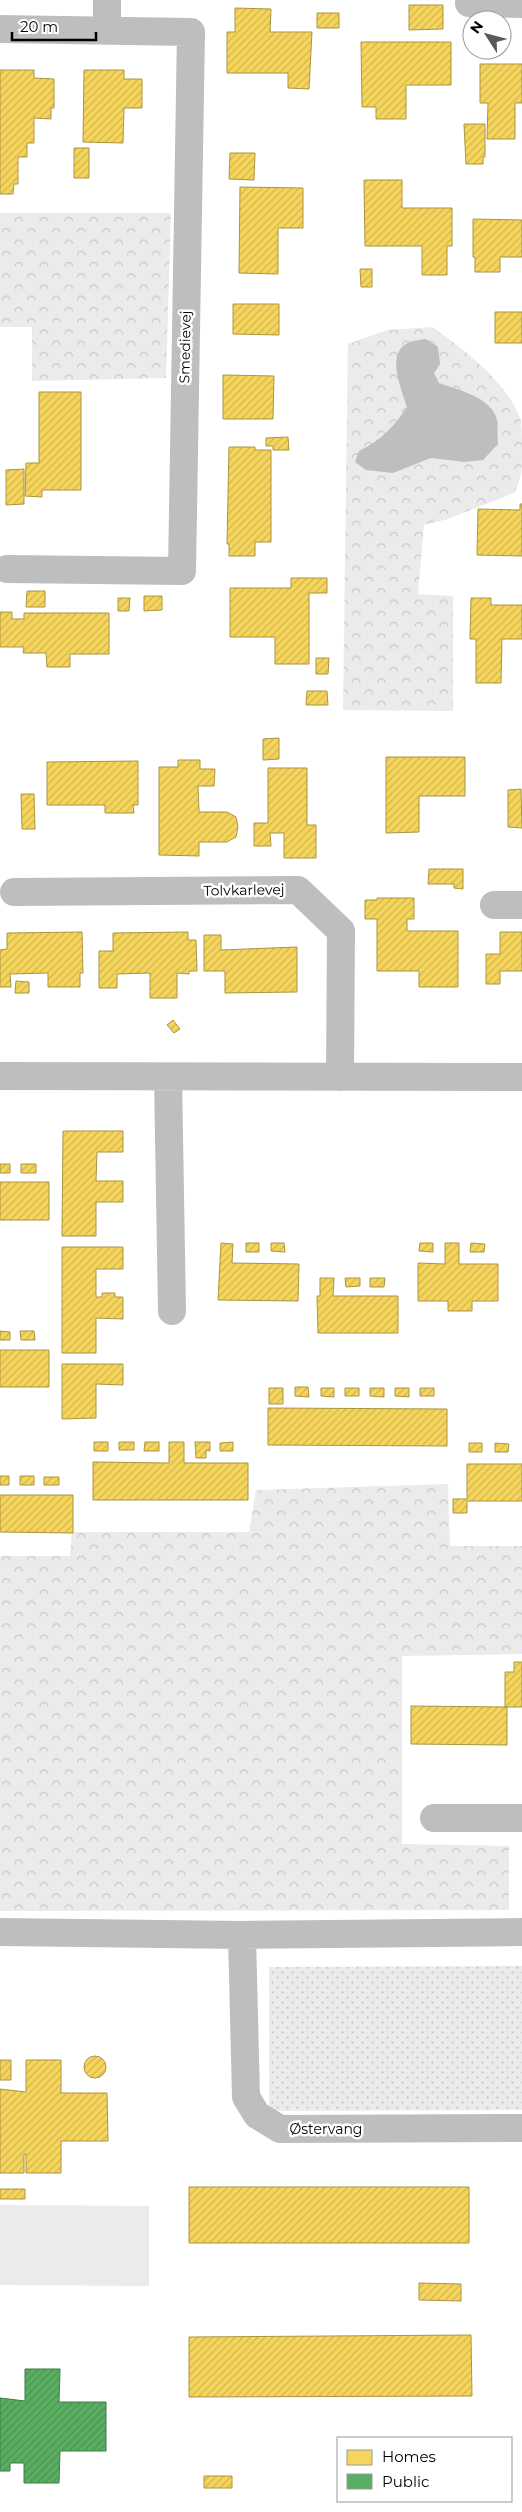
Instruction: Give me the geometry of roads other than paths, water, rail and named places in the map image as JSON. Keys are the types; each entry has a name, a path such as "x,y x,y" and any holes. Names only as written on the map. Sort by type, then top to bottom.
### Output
{"street":[{"path":"106,30 107,0"},
{"path":"469,3 522,4"},
{"name":"Smedievej","path":"0,29 191,32 182,571 7,569"},
{"name":"Tolvkarlevej","path":"14,892 298,890 341,931 340,1077"},
{"path":"494,905 522,905"},
{"path":"0,1076 522,1077"},
{"path":"168,1077 172,1311"},
{"path":"434,1818 522,1818"},
{"path":"0,1932 242,1935 522,1932"},
{"name":"Østervang","path":"242,1935 246,2097 257,2115 280,2129 522,2128"}]}
